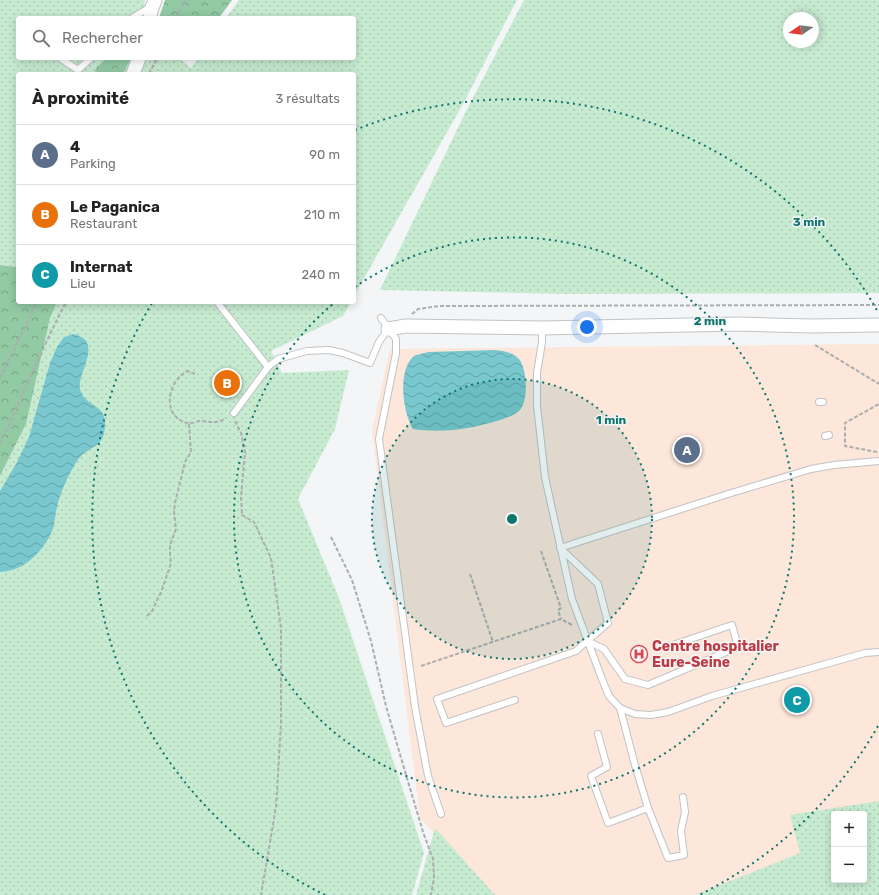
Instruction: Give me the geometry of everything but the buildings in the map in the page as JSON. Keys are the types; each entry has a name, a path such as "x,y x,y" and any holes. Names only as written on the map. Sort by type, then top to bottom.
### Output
{"street":[{"path":"134,72 138,60"},
{"path":"384,323 406,326 542,328 738,324 812,326 879,325"}],"lane":[{"path":"136,16 153,8"},
{"path":"63,60 78,72 89,60"},
{"path":"219,304 268,367"},
{"path":"234,413 268,367 278,359 307,351 329,350 342,351 370,363 379,342 384,323"},
{"path":"384,323 396,339 396,353 379,439 415,707 428,776 440,814"},
{"path":"542,328 542,342 537,373 537,406 560,548 572,599 587,641 609,696 620,708 635,714 651,715 668,712 712,696 787,674 865,653 879,652"},
{"path":"560,548 728,494 812,469 834,465 879,461"},
{"path":"515,700 446,723 437,699 571,655 608,623 598,584 560,548"},
{"path":"587,641 604,649 625,679 648,684 738,647 732,625 667,647"},
{"path":"620,708 648,808 668,858 684,855 681,831 685,812 683,797"},
{"path":"598,734 608,767 591,776 608,823 648,808"}],"path":[{"path":"177,16 185,0"},
{"path":"150,72 156,60"},
{"path":"0,378 36,304"},
{"path":"0,442 18,406 47,339 65,304"},
{"path":"406,326 407,316 418,309 439,306 879,304"},
{"path":"814,345 879,384"},
{"path":"195,374 188,371 181,374 171,391 169,401 170,409 177,419 189,424 199,421 212,423 219,422 234,413 236,425 242,438 245,452 242,515 254,522 271,558 280,628 281,724 276,807 260,895"},
{"path":"879,404 845,423 845,446 879,452"},
{"path":"147,616 152,611 162,590 171,563 170,545 176,529 174,510 175,503 185,462 191,452 189,424"},
{"path":"331,537 352,580 371,641 386,706 399,751 423,832 433,860 434,877 431,895"},
{"path":"541,551 561,608 558,610 561,620"},
{"path":"470,574 493,642"},
{"path":"421,666 561,620 574,626 581,624"}],"shaded area":[{"name":"Centre hospitalier Eure-Seine","path":"879,344 879,895 490,895 420,818 372,430 390,349"}],"green space":[{"path":"0,0 145,0 144,16 16,16 16,60 181,60 191,68 197,60 356,60 356,16 227,16 239,0 517,0 463,104 356,292 356,72 16,72 16,265 15,267 0,265"},
{"path":"165,0 232,0 220,16 160,16"},
{"path":"524,0 879,0 879,293 568,294 380,290 466,111"},
{"path":"105,60 130,60 124,72 95,72 97,67"},
{"path":"0,265 15,267 16,265 16,304 56,304 50,318 26,424 0,476"},
{"path":"56,304 350,304 343,316 271,351 282,373 349,370 335,429 298,499 339,598 424,853 412,895 0,895 0,476 26,424 50,318"},
{"path":"879,801 879,895 695,895 800,853 790,815"},
{"path":"435,828 495,895 416,895"}],"water":[{"path":"74,334 83,338 87,344 87,359 80,383 80,389 83,396 97,407 104,416 105,423 103,437 76,462 60,496 52,531 38,553 25,564 17,568 0,572 0,491 16,464 29,437 50,363 57,347 64,337"},
{"path":"495,350 510,353 521,362 525,375 526,391 525,399 520,410 508,417 468,428 443,431 413,429 407,414 403,394 403,384 404,374 413,357 428,352"}],"place":[{"name":"Le Paganica","path":"227,383"},
{"name":"4","path":"687,450"},
{"name":"Centre hospitalier Eure-Seine","path":"639,654"},
{"name":"Internat","path":"797,700"}]}
